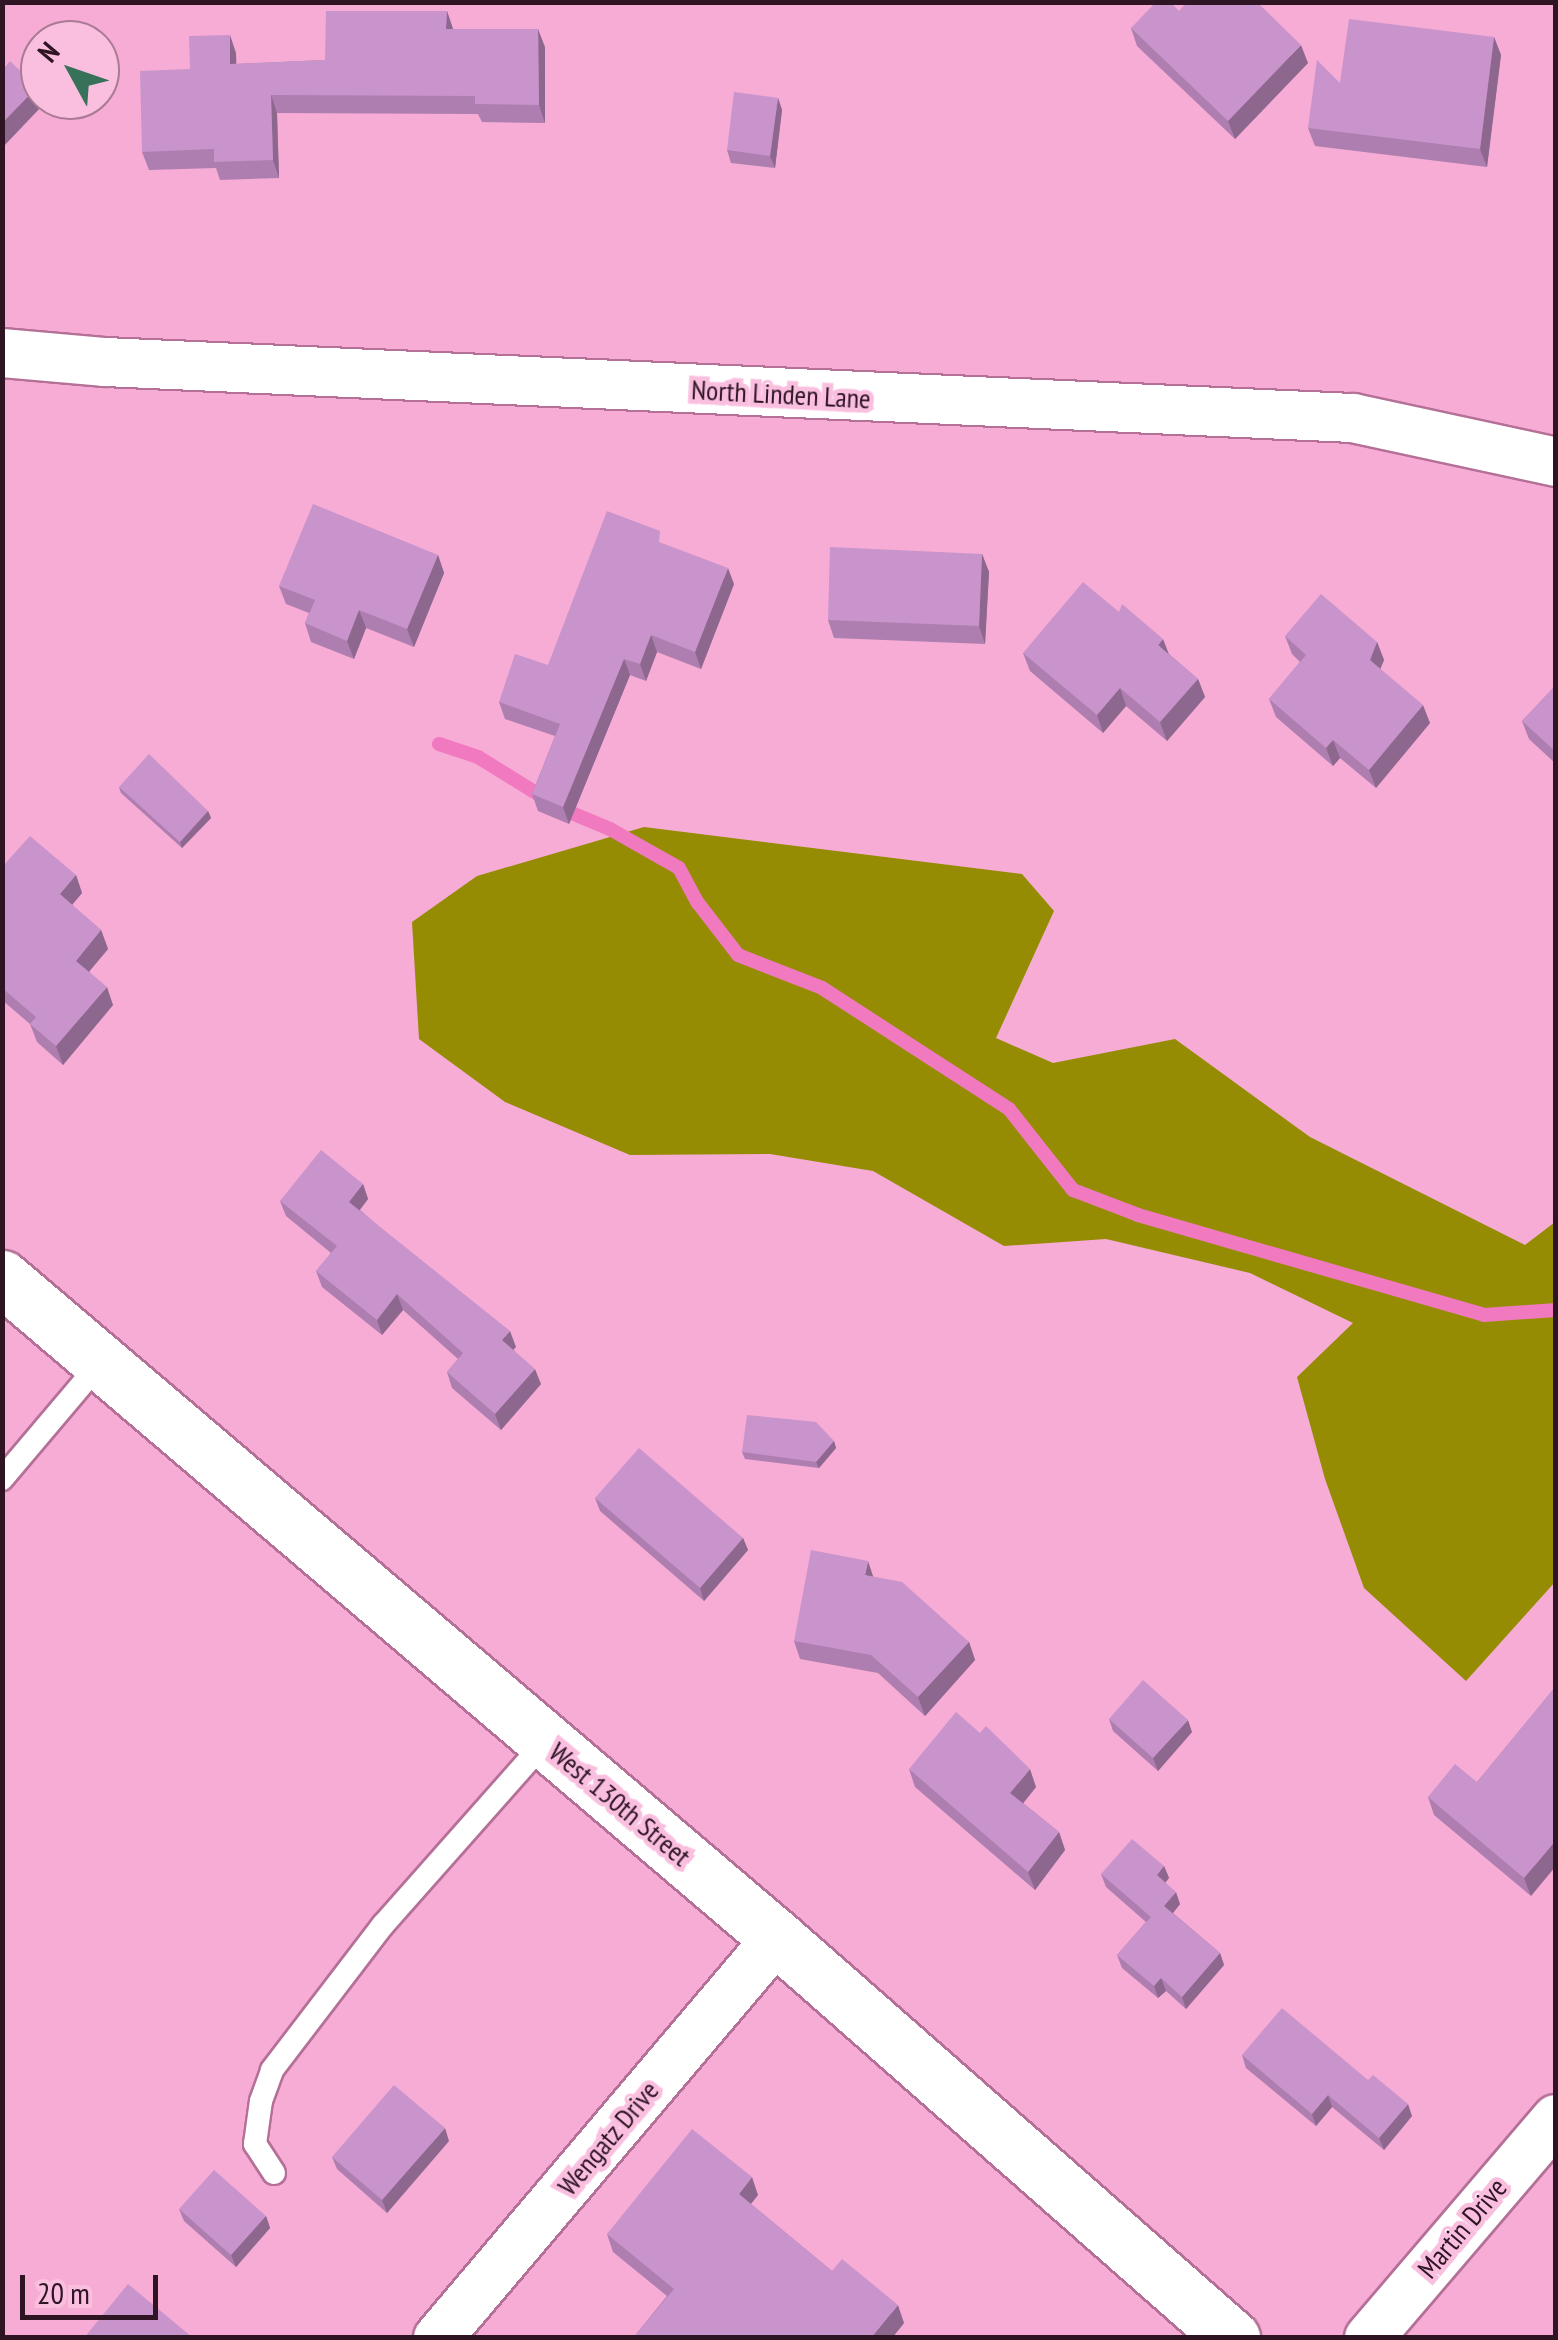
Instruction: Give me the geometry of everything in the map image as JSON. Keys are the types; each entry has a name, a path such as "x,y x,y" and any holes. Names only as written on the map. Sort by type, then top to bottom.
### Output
{"main road":[{"name":"West 130th Street","path":"2,1278 777,1938 1232,2338"}],"street":[{"name":"North Linden Lane","path":"2,354 144,364 1353,418 1556,462"},
{"name":"Wengatz Drive","path":"438,2338 777,1938"},
{"name":"Martin Drive","path":"1369,2338 1556,2119"}],"lane":[{"path":"2,1479 100,1362"},
{"path":"274,2174 255,2144 261,2100 272,2070 383,1925 546,1741"}],"shaded area":[{"path":"644,827 1022,874 1054,911 996,1038 1053,1063 1175,1039 1310,1137 1525,1245 1555,1222 1555,1582 1466,1681 1364,1588 1325,1479 1297,1377 1353,1323 1250,1273 1106,1239 1004,1246 873,1171 770,1154 630,1155 505,1102 419,1039 412,922 477,876"}],"building":[{"path":"1156,2 1170,2 1179,11 1187,2 1257,2 1301,45 1228,121 1131,28"},
{"path":"326,11 447,11 446,29 538,29 539,105 475,104 475,96 271,95 273,160 214,162 214,149 142,152 140,71 190,69 189,36 230,35 230,64 325,60"},
{"path":"1349,19 1494,37 1480,149 1308,128 1317,60 1340,83"},
{"path":"10,61 20,71 20,104 2,123 2,65 5,67"},
{"path":"734,92 778,98 770,156 727,150"},
{"path":"313,504 438,555 407,629 359,610 347,641 305,623 315,600 279,586"},
{"path":"607,511 660,531 659,542 728,568 695,652 651,635 640,664 624,659 563,807 532,794 560,724 499,702 515,654 548,665"},
{"path":"830,547 982,554 979,626 828,620"},
{"path":"1083,582 1119,612 1122,604 1163,639 1158,645 1198,679 1160,722 1120,688 1097,715 1023,653"},
{"path":"1321,594 1377,642 1370,660 1423,705 1369,770 1333,740 1326,748 1269,699 1306,655 1285,636"},
{"path":"1556,685 1556,752 1522,721"},
{"path":"149,754 208,811 180,842 119,787"},
{"path":"30,836 76,875 60,894 101,930 76,961 107,987 56,1046 30,1024 36,1017 2,988 2,867"},
{"path":"321,1150 363,1184 349,1202 510,1331 502,1340 535,1369 495,1414 447,1372 463,1353 397,1294 377,1320 316,1271 337,1246 280,1201"},
{"path":"747,1415 816,1422 834,1441 816,1462 742,1452"},
{"path":"639,1448 743,1538 700,1588 595,1498"},
{"path":"811,1550 868,1561 865,1575 902,1582 969,1642 918,1697 871,1655 794,1641"},
{"path":"1143,1680 1188,1720 1153,1758 1109,1719"},
{"path":"1556,1686 1556,1840 1524,1878 1428,1797 1455,1764 1477,1782"},
{"path":"956,1712 980,1733 986,1726 1030,1769 1010,1793 1059,1832 1028,1872 909,1769"},
{"path":"1132,1839 1164,1866 1157,1875 1176,1892 1164,1906 1220,1953 1182,1997 1161,1978 1154,1986 1117,1955 1151,1917 1101,1874"},
{"path":"1282,2008 1368,2080 1373,2075 1408,2104 1379,2138 1328,2095 1312,2114 1242,2055"},
{"path":"394,2085 445,2128 382,2200 332,2157"},
{"path":"692,2129 752,2177 739,2194 832,2271 842,2259 898,2305 871,2338 633,2338 674,2289 607,2234"},
{"path":"214,2170 266,2216 231,2255 179,2209"},
{"path":"128,2284 192,2337 84,2338"}],"waterway":[{"path":"439,744 478,757 562,809 610,829 679,868 698,903 738,955 822,988 1009,1109 1073,1190 1138,1215 1484,1315 1556,1310"}]}
